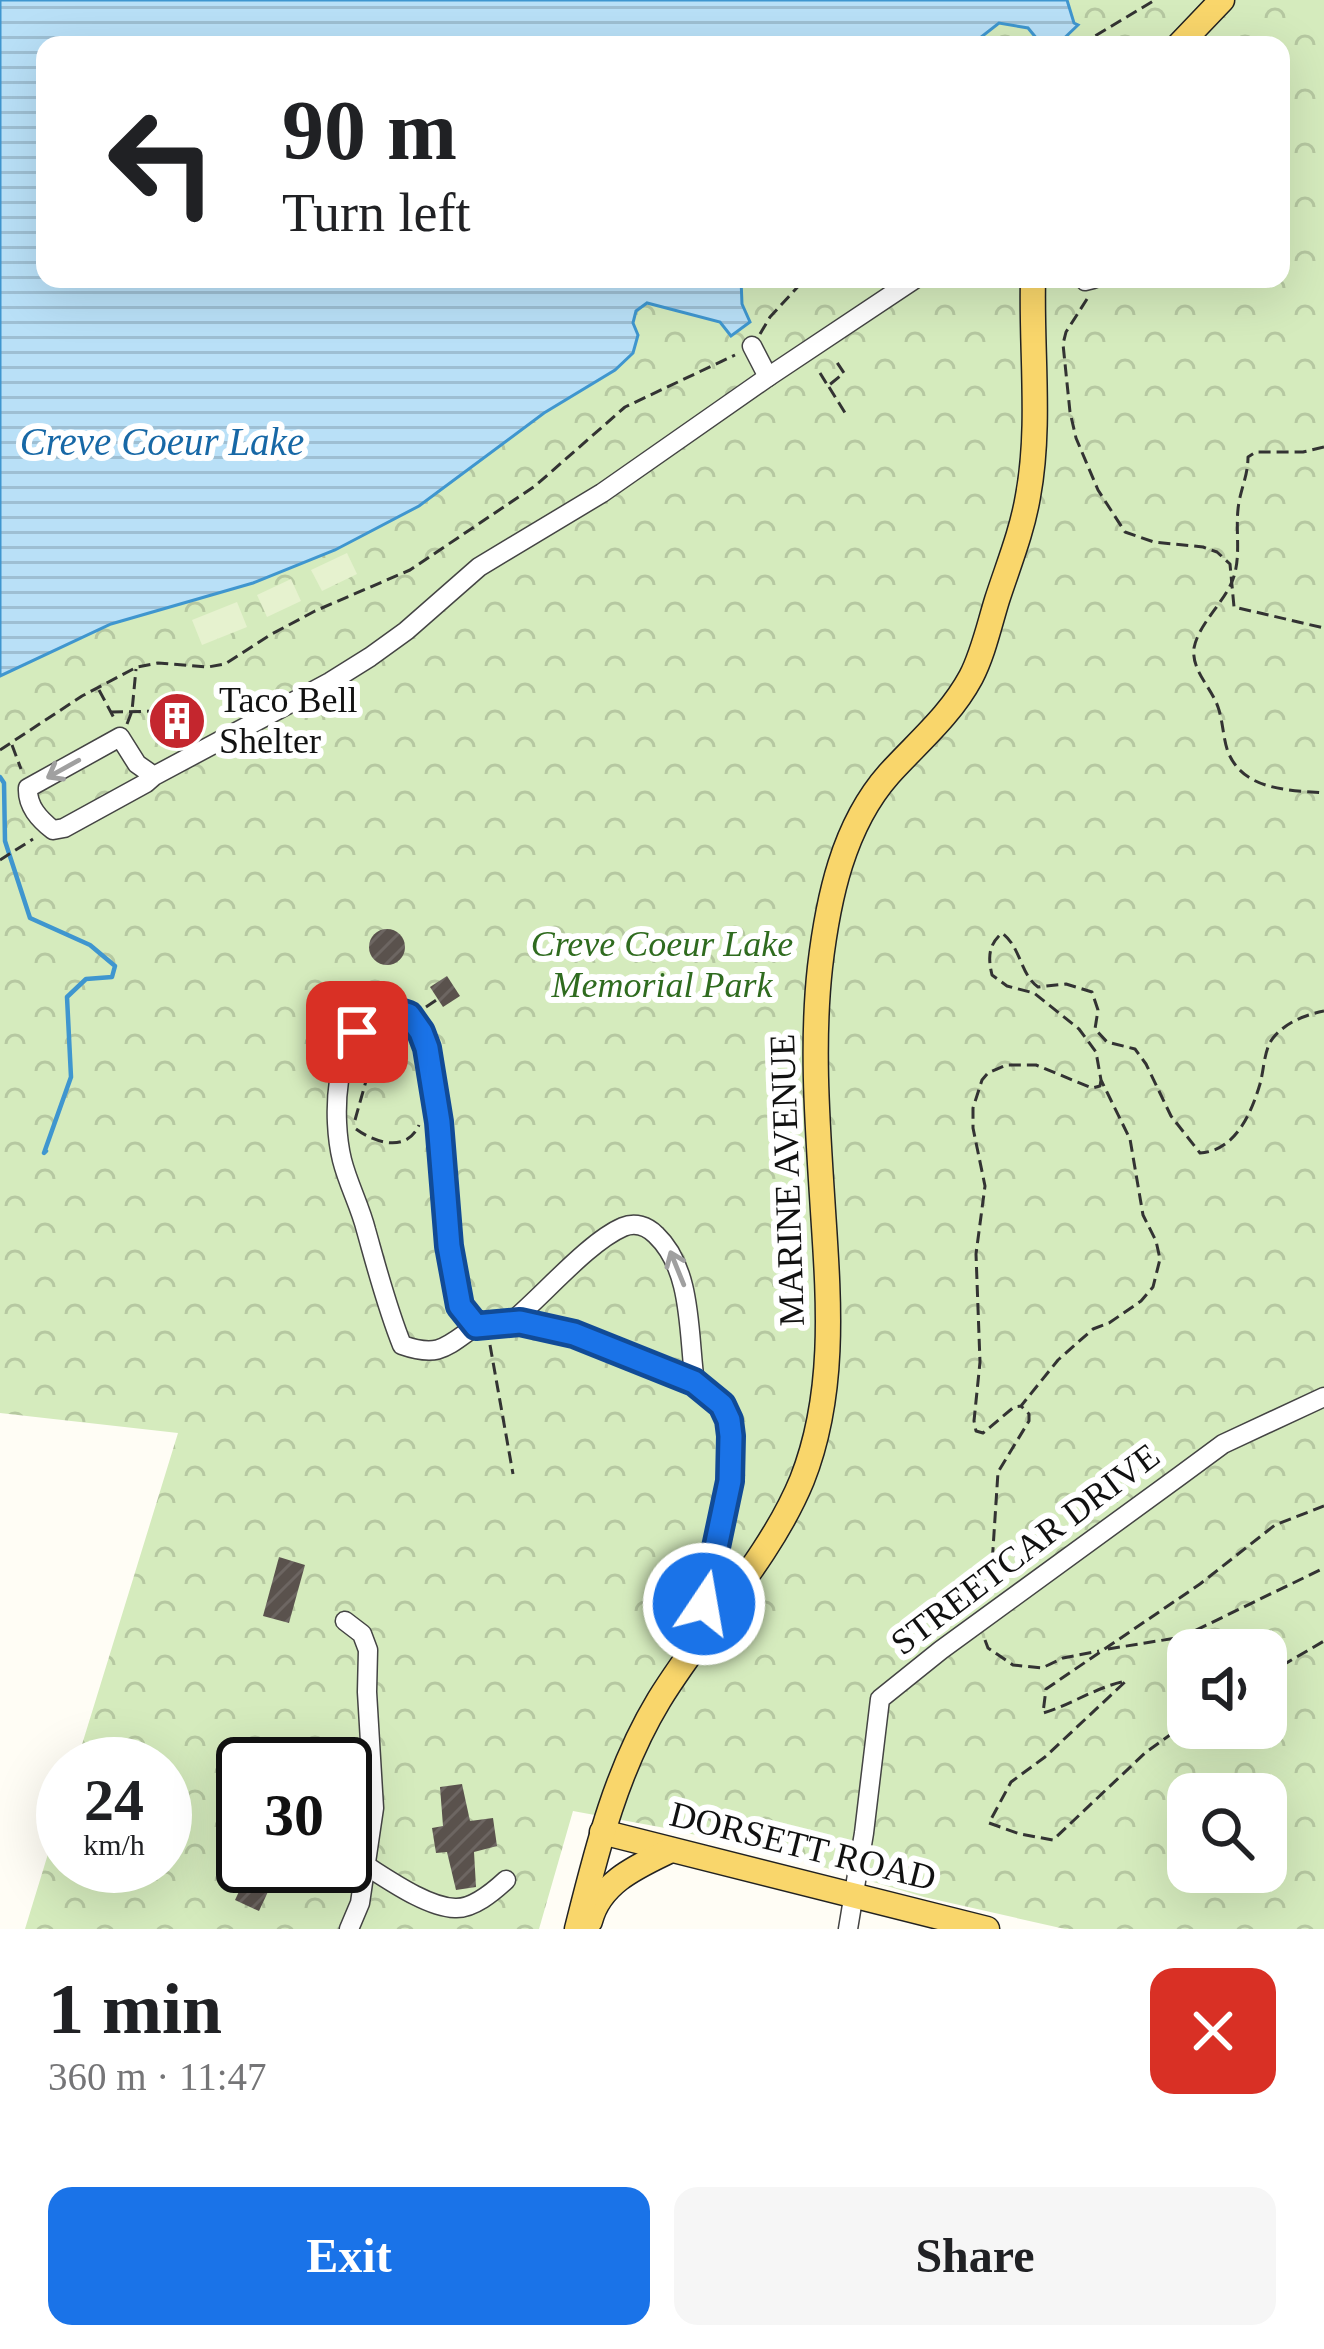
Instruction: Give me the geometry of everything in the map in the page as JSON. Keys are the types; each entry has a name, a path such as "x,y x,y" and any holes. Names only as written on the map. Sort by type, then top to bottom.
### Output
{"main road":[{"path":"1187,36 1222,0"},
{"name":"MARINE AVENUE","path":"577,1929 602,1832 637,1737 788,1507 814,1442 825,1392 830,1297 818,1105 820,966 848,840 888,776 957,701 984,641 1028,496 1034,452 1033,288"},
{"name":"DORSETT ROAD","path":"602,1832 987,1929"},
{"path":"588,1929 593,1908 622,1875 671,1850"}],"street":[{"path":"154,776 137,764 120,737 28,788 28,797 36,815 53,830 64,828 330,682 406,631 479,567 602,493 902,288"},
{"path":"752,346 768,377"},
{"path":"481,1326 460,1306 427,1048 403,1015 376,1013 357,1032 343,1060 337,1110 341,1158 402,1345 425,1353 445,1348 481,1326 520,1322 574,1334 695,1383 722,1405 729,1420 730,1481 694,1645"},
{"path":"509,1323 593,1247 626,1225 646,1226 668,1246 685,1287 695,1383"},
{"name":"STREETCAR DRIVE","path":"848,1929 880,1699 1208,1452 1324,1397"},
{"path":"345,1621 362,1634 368,1650 370,1737"},
{"path":"372,1769 372,1821"},
{"path":"372,1869 416,1894 458,1909 490,1895 506,1880"},
{"path":"349,1929 361,1893"}],"path":[{"path":"1095,36 1155,0"},
{"path":"0,750 97,686 137,667 225,664 315,611 410,570 535,486 625,407 752,346 797,288"},
{"path":"1090,288 1066,332 1068,398 1076,438 1098,490 1125,532 1154,542 1217,552 1230,564 1234,607 1324,628"},
{"path":"828,386 844,373 836,362"},
{"path":"820,373 847,416"},
{"path":"1324,447 1256,452 1248,457 1248,476 1238,503 1237,570 1195,644 1194,663 1217,704 1228,751 1237,767 1252,780 1278,789 1324,793"},
{"path":"120,737 132,711 137,667"},
{"path":"97,686 120,737"},
{"path":"162,698 190,698 191,731 162,730 163,713 162,698"},
{"path":"111,712 163,713"},
{"path":"11,743 28,788"},
{"path":"0,860 23,848"},
{"path":"1101,1080 1097,1089 1036,1066 1006,1065 982,1080 973,1108 985,1186 976,1254 980,1363 976,1431 983,1432 1021,1406 1058,1360 1093,1329 1141,1301 1153,1287 1160,1259 1143,1215 1130,1139 1101,1080 1096,1052 1079,1029 1034,993 1007,986 992,975 988,956 995,939 1002,933 1010,938 1030,982 1038,987 1066,984 1092,992 1098,1010 1095,1029 1107,1042 1135,1048 1171,1116 1201,1153 1219,1150 1240,1131 1259,1087 1269,1041 1291,1022 1324,1011"},
{"path":"419,1125 416,1135 403,1143 388,1144 356,1132 354,1121 366,1081 403,1015 438,998"},
{"path":"386,1066 388,1042 403,1015"},
{"path":"387,1132 388,1144"},
{"path":"481,1326 513,1474"},
{"path":"1021,1406 1029,1421 998,1472 985,1640 988,1648 1013,1665 1042,1668 1063,1658 1182,1637 1324,1568"},
{"path":"1167,1737 1053,1840 989,1823 1011,1782 1126,1682 1110,1684 1069,1706 1042,1713 1046,1689 1200,1584 1275,1526 1324,1506"},
{"path":"1287,1663 1324,1641"}],"green space":[{"name":"Creve Coeur Lake Memorial Park","path":"0,0 1324,0 1324,1929 1065,1929 924,1897 779,1854 573,1811 539,1929 25,1929 36,1893 192,1893 192,1737 84,1737 178,1433 0,1413"},
{"path":"347,553 357,574 322,591 311,570"},
{"path":"291,579 301,601 267,617 257,595"},
{"path":"237,602 247,627 202,645 192,620"}],"water":[{"name":"Creve Coeur Lake","path":"0,0 1067,0 1078,25 1066,36 1035,36 1028,28 999,23 982,36 36,36 36,288 741,288 750,322 731,336 720,322 647,303 636,311 633,323 638,335 633,353 615,370 544,413 419,506 335,550 253,583 111,624 0,676"}],"building":[{"name":"Taco Bell Shelter","path":"187,700 189,728 166,729 165,701"},
{"path":"387,929 400,934 405,947 400,960 387,965 374,960 369,947 374,934"},
{"path":"447,976 460,996 443,1007 430,987"},
{"path":"279,1557 305,1565 289,1623 263,1616"},
{"path":"462,1784 470,1821 493,1818 497,1846 474,1852 476,1887 456,1890 447,1852 436,1853 432,1828 443,1826 440,1787"},
{"path":"238,1893 267,1893 259,1911 235,1900"}],"waterway":[{"path":"0,777 5,841 30,918 90,945 115,966 112,977 86,979 67,997 71,1077 46,1151"}],"place":[{"name":"Taco Bell Shelter","path":"177,721"}],"route":[{"path":"357,1032 376,1013 394,1010 409,1015 421,1032 439,1122 449,1246 460,1306 476,1326 520,1322 574,1334 694,1382 722,1405 731,1436 730,1481 704,1604"}]}
